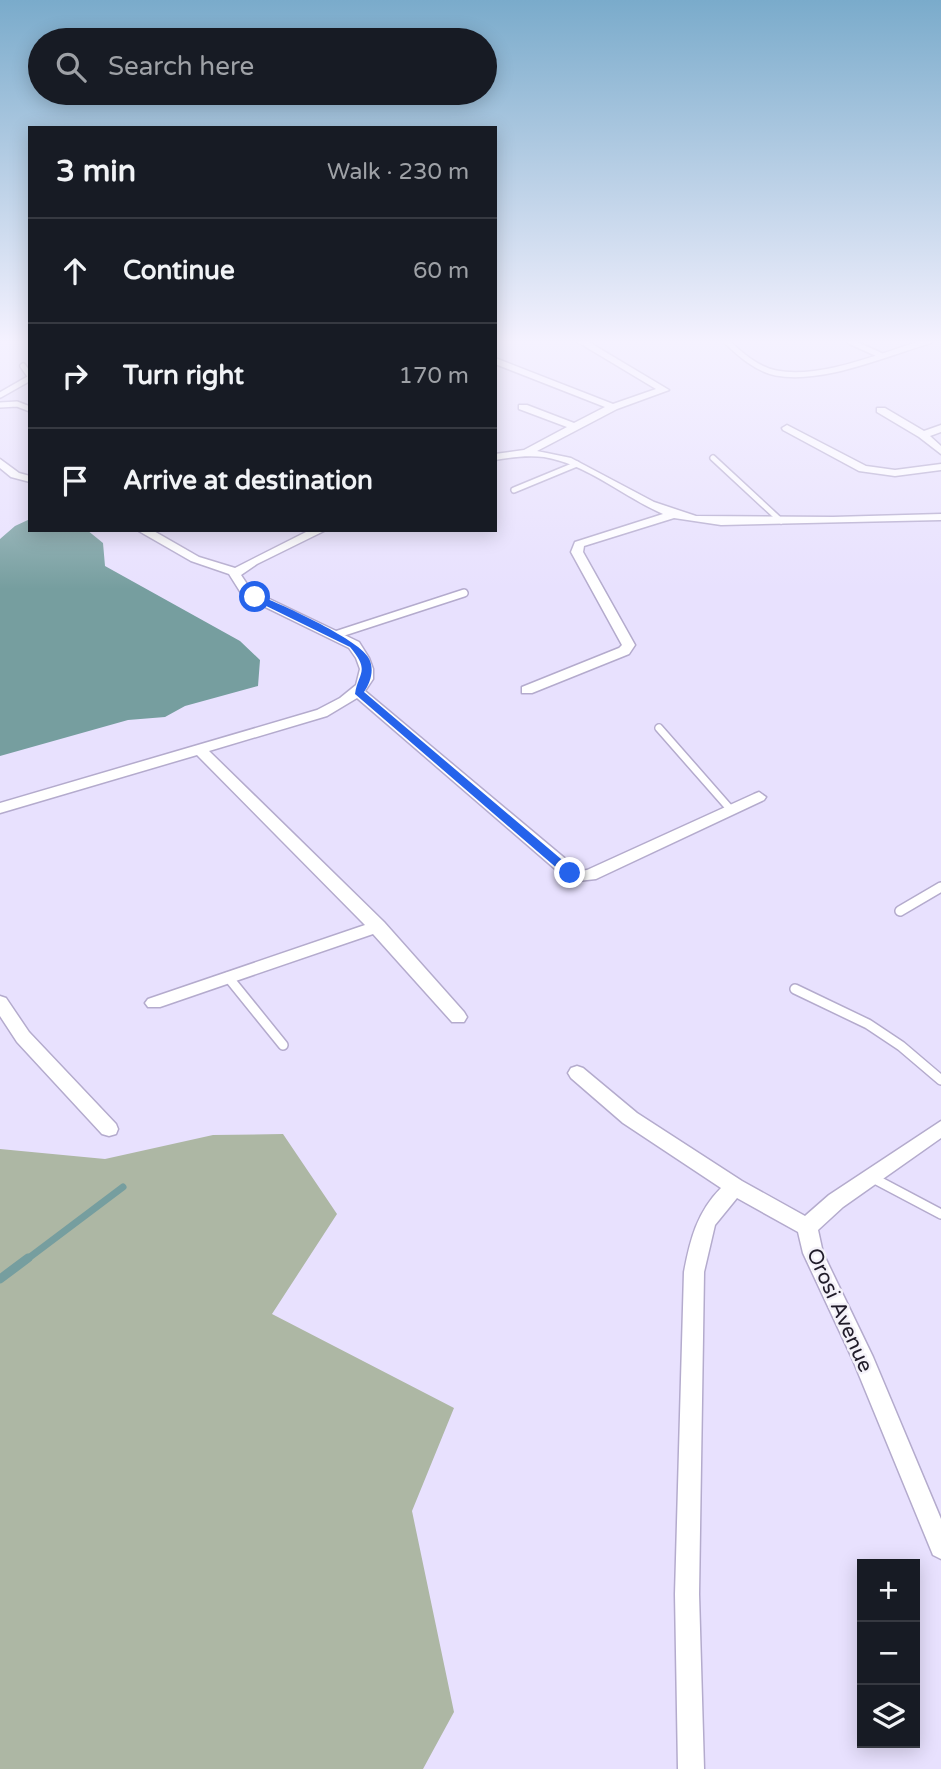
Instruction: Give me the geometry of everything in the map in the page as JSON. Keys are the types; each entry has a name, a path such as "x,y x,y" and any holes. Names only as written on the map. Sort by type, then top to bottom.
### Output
{"street":[{"path":"567,424 573,426"},
{"path":"528,451 578,424"},
{"path":"904,424 923,435 941,451"},
{"path":"787,428 863,469 895,472 941,467"},
{"path":"923,435 941,428"},
{"path":"499,453 544,452 577,464 674,514 707,520 939,520"},
{"path":"0,462 15,475 28,479"},
{"path":"0,479 15,475"},
{"path":"527,690 624,651 629,645 576,552 579,544 674,514"},
{"path":"147,532 195,559 236,572"},
{"path":"236,572 253,561 316,532"},
{"path":"0,808 322,712 358,692 365,683 365,659 354,645 255,597 237,581 236,572"},
{"path":"358,692 567,870 578,876 590,875 759,797"},
{"path":"199,749 293,838 378,926 458,1017"},
{"path":"154,1003 378,926"},
{"path":"0,1002 23,1037 109,1129"},
{"path":"577,1073 630,1118 735,1187 807,1227"},
{"name":"Orosi Avenue","path":"941,1128 819,1214 807,1227 813,1253 862,1357 941,1547"},
{"path":"691,1769 687,1594 694,1272 703,1224 735,1187"}],"lane":[{"path":"713,457 781,521"},
{"path":"514,489 577,464"},
{"path":"335,635 464,593"},
{"path":"659,728 731,810"},
{"path":"900,911 941,887"},
{"path":"228,977 283,1045"},
{"path":"795,989 868,1024 901,1046 941,1080"},
{"path":"871,1177 941,1214"}],"shaded area":[{"path":"28,520 28,532 89,532 103,543 105,566 240,641 260,660 258,686 185,706 165,717 128,720 0,756 0,539 15,526"},
{"path":"283,1134 337,1214 272,1314 454,1408 412,1511 454,1712 423,1769 0,1769 0,1149 105,1159 213,1135"}],"waterway":[{"path":"26,1260 123,1187"},
{"path":"0,1279 28,1258"}],"route":[{"path":"255,597 354,645 365,659 367,674 365,683 358,692 570,873"}]}
